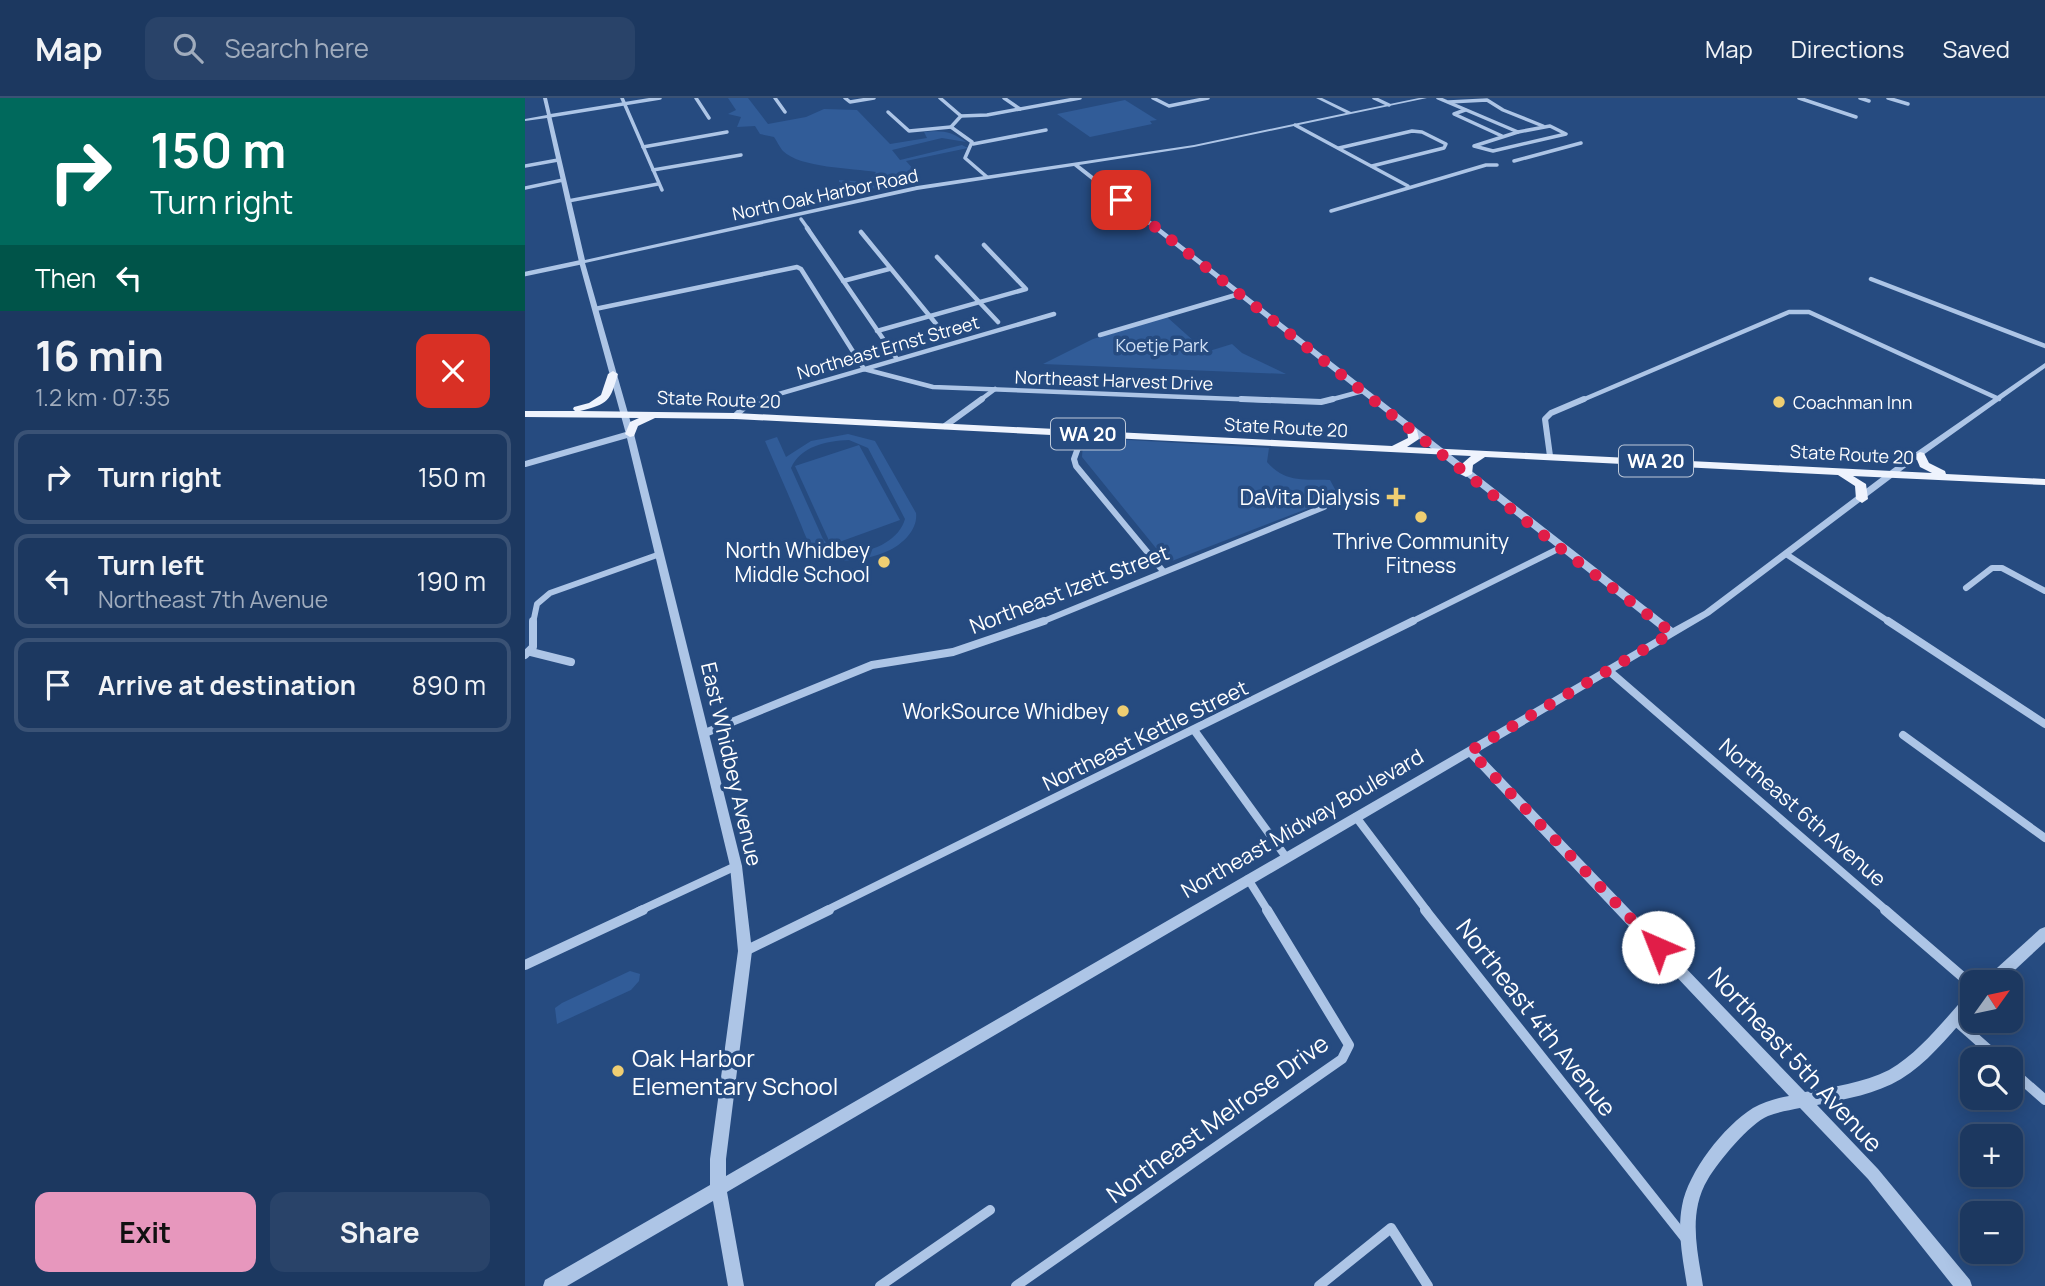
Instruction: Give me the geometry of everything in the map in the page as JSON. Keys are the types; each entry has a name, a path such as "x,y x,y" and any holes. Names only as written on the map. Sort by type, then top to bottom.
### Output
{"main road":[{"path":"561,414 603,400 613,374"},
{"name":"State Route 20","path":"525,414 735,416 2045,482"},
{"path":"630,434 634,424 657,414"},
{"path":"1388,450 1412,442 1412,430"},
{"path":"1466,474 1468,463 1483,454"},
{"path":"1920,455 1924,465 1949,477"},
{"path":"1829,470 1858,481 1862,490 1861,499"}],"street":[{"name":"East Whidbey Avenue","path":"545,98 582,262 630,434 736,866 745,951 720,1127 718,1187 736,1286"},
{"path":"622,98 661,190"},
{"path":"525,120 660,98"},
{"path":"696,98 709,118"},
{"path":"775,98 785,112"},
{"path":"845,98 850,102 874,98"},
{"path":"940,98 961,116 987,115 1080,98"},
{"path":"1005,98 1020,109"},
{"path":"1153,98 1169,106 1207,98"},
{"path":"1318,98 1350,113"},
{"path":"1374,98 1389,105"},
{"name":"North Oak Harbor Road","path":"582,262 917,188 1194,146 1425,98"},
{"path":"1438,98 1518,132"},
{"path":"1799,98 1856,117"},
{"path":"1860,98 1869,101"},
{"path":"1888,98 1908,104"},
{"path":"1449,102 1487,100 1543,127"},
{"path":"1467,110 1454,114 1503,136"},
{"path":"888,112 909,131 951,127 961,116"},
{"path":"1295,125 1408,186"},
{"path":"951,127 973,144 1046,130"},
{"path":"1554,127 1566,134 1489,152 1474,146 1518,132 1554,127"},
{"path":"1339,148 1412,131 1422,132 1446,144 1444,148 1372,166"},
{"path":"643,147 727,132"},
{"path":"973,144 965,158 988,177"},
{"path":"1514,161 1581,144"},
{"path":"1518,145 1543,153"},
{"path":"653,170 741,155"},
{"path":"525,166 558,160"},
{"path":"1076,165 1560,548 1672,633"},
{"path":"1331,211 1408,186 1486,165 1497,165"},
{"path":"525,188 563,180"},
{"path":"568,201 659,184"},
{"path":"801,219 897,359"},
{"path":"861,232 946,336"},
{"path":"877,331 1026,289 985,245"},
{"path":"937,257 998,322"},
{"path":"525,274 582,262"},
{"path":"595,309 797,267 801,269 864,369"},
{"path":"843,281 889,269"},
{"path":"1871,279 2045,346"},
{"path":"1100,335 1239,294"},
{"path":"1550,456 1545,419 1551,413 1779,316 1799,310 1809,312 1999,399"},
{"name":"Northeast Ernst Street","path":"735,416 750,402 1054,314"},
{"name":"Northeast Midway Boulevard","path":"551,1286 1707,613 1893,473 2045,365"},
{"name":"Northeast Harvest Drive","path":"864,369 933,387 1321,402 1363,391"},
{"path":"945,426 996,389"},
{"path":"525,464 630,434"},
{"path":"1083,434 1074,459 1076,466 1163,571"},
{"name":"Northeast Izett Street","path":"705,733 872,665 953,652 997,638 1324,508"},
{"name":"Northeast Kettle Street","path":"745,951 1560,548"},
{"path":"571,662 528,653 534,642 531,610 535,600 660,554"},
{"path":"1786,554 2045,724"},
{"path":"1966,588 1992,568 2002,568 2045,591"},
{"name":"Northeast 6th Avenue","path":"1608,670 1960,975"},
{"path":"1193,730 1286,857"},
{"path":"1903,735 2045,838"},
{"name":"Northeast 5th Avenue","path":"1470,751 1874,1174 1964,1286"},
{"name":"Northeast 4th Avenue","path":"1356,817 1455,949 1688,1241"},
{"path":"525,965 736,866"},
{"name":"Northeast Melrose Drive","path":"1016,1286 1342,1059 1346,1052 1349,1045 1248,879"},
{"path":"2004,970 2045,933"},
{"path":"1695,1286 1688,1241 1693,1192 1704,1167 1748,1121 1764,1110 1804,1099 1842,1094 1896,1073 1918,1057 1960,1013"},
{"path":"1954,1019 1986,1047"},
{"path":"2023,1081 2045,1100"},
{"path":"880,1286 990,1210"},
{"path":"1319,1286 1391,1228 1428,1286"}],"green space":[{"path":"728,98 748,98 768,124 806,117 824,109 857,110 890,144 927,138 924,132 936,131 951,133 966,142 942,138 892,150 900,160 962,145 968,148 906,161 915,171 881,183 883,185 892,181 898,185 875,188 854,186 839,180 868,182 876,172 814,164 791,157 782,150 774,137 760,134 755,126 737,127 741,117 728,114 736,110"},
{"path":"1125,100 1157,120 1150,121 1152,124 1090,137 1057,114"},
{"name":"Koetje Park","path":"1167,317 1206,352 1232,344 1242,353 1286,374 1043,364 1093,339"},
{"path":"848,434 875,441 916,513 915,525 905,539 881,554 861,559 830,559 813,549 765,441 777,437 786,457 811,441","holes":["849,440 868,448 905,519 900,530 881,545 869,550 843,551 832,547 823,539 791,468 801,454 823,443"]},
{"path":"1093,438 1269,448 1267,462 1281,474 1303,479 1330,480 1337,493 1335,498 1172,561 1164,558 1082,457 1083,443"},
{"path":"859,445 900,520 831,545 795,466"},
{"path":"630,971 640,974 639,981 631,990 557,1024 555,1008"}],"place":[{"name":"Coachman Inn","path":"1779,402"},
{"name":"DaVita Dialysis","path":"1396,497"},
{"name":"Thrive Community Fitness","path":"1421,517"},
{"name":"North Whidbey Middle School","path":"884,562"},
{"name":"WorkSource Whidbey","path":"1123,711"},
{"name":"Oak Harbor Elementary School","path":"618,1071"}],"route":[{"path":"1121,200 1560,548 1672,633 1470,751 1658,947"}]}
